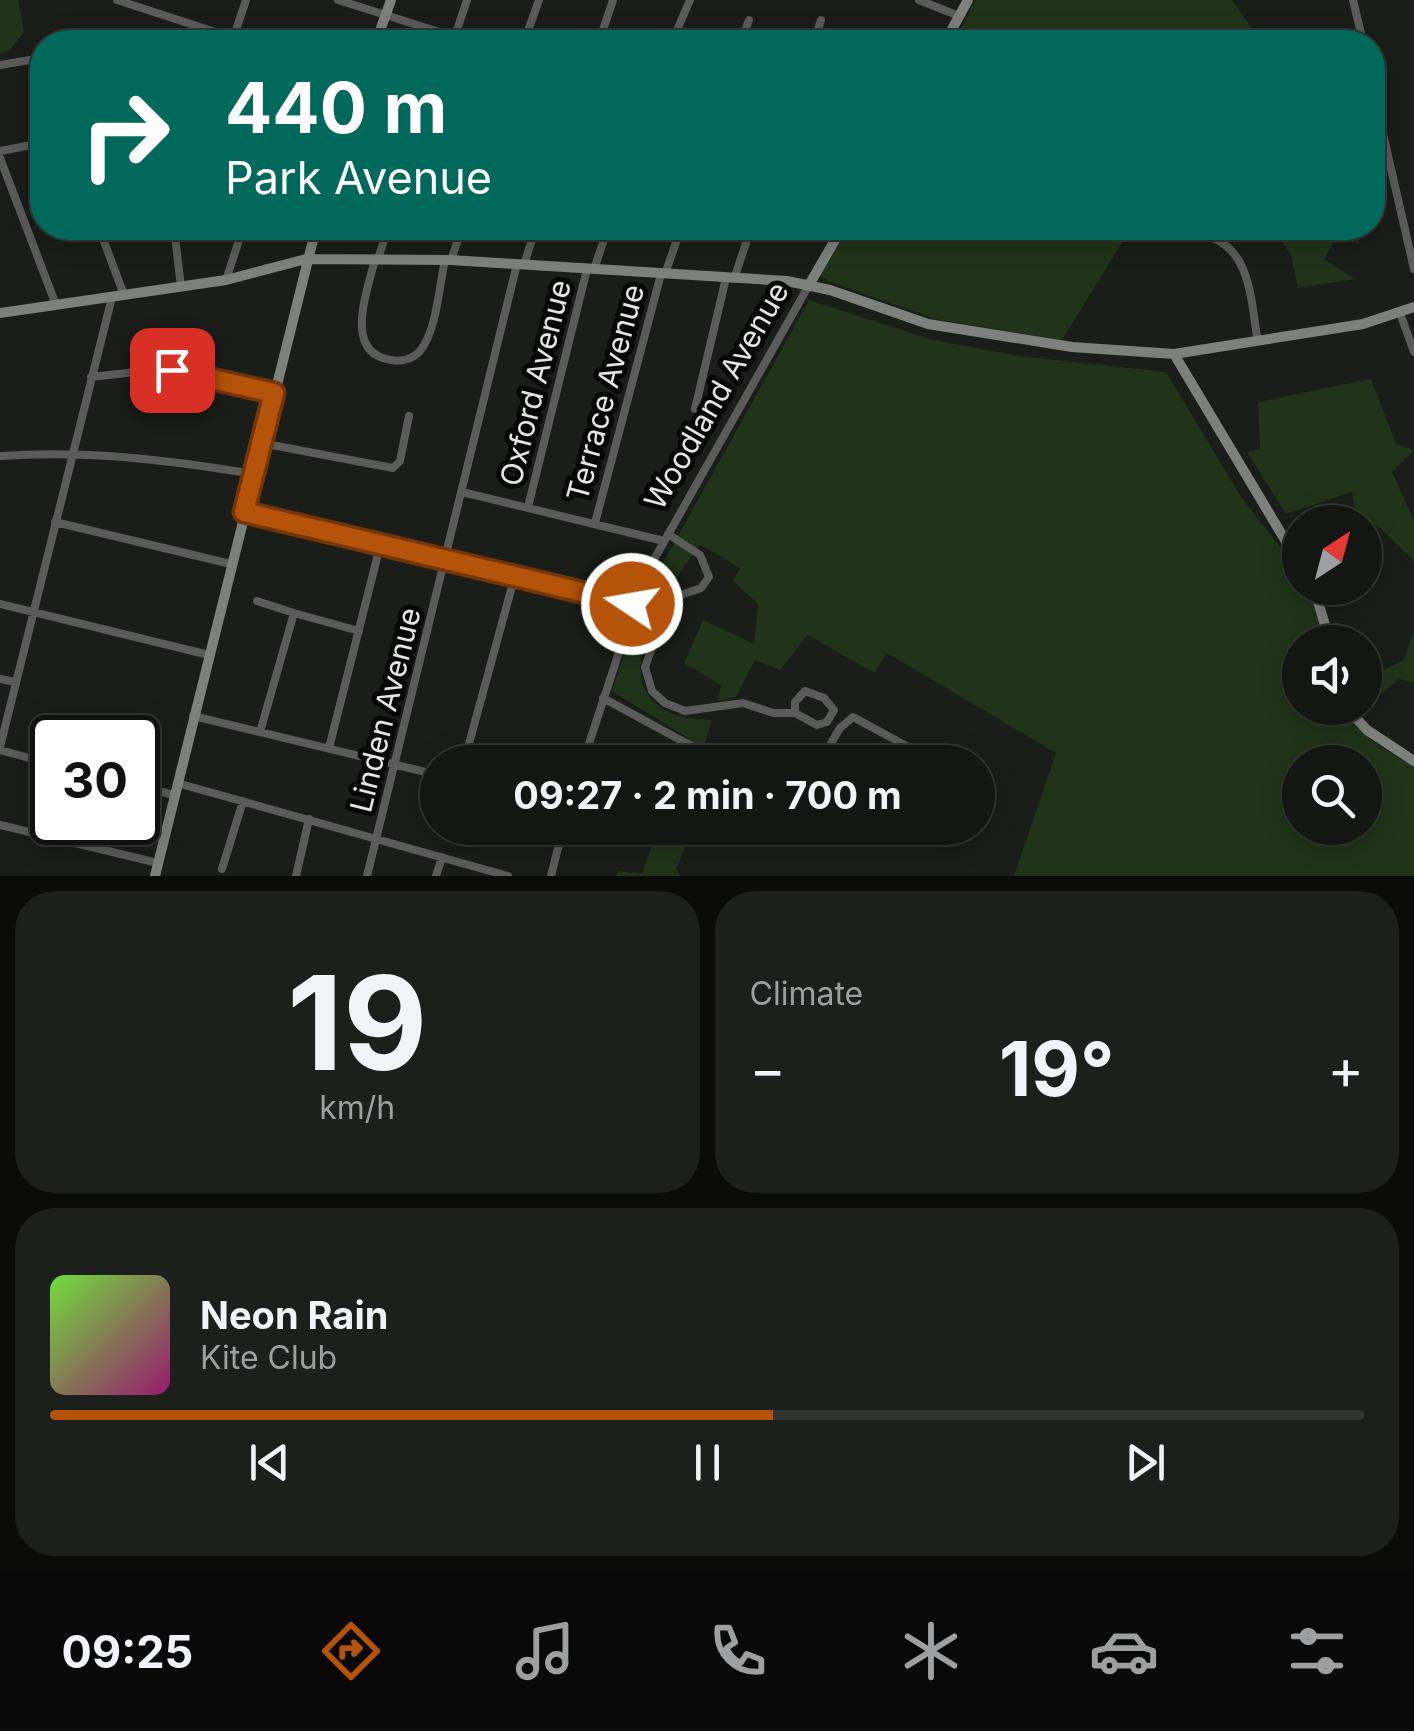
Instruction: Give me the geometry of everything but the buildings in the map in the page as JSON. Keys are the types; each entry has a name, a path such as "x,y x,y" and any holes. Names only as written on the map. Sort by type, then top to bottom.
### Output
{"main road":[{"path":"380,30 391,0"},
{"path":"951,30 968,0"},
{"path":"155,876 312,240"},
{"name":"Woodland Avenue","path":"809,284 835,240"},
{"path":"0,313 226,280 306,259 448,260 809,284 928,324 1072,347 1174,354 1364,324 1414,307"},
{"path":"1174,354 1282,535"},
{"path":"1362,725 1414,761"}],"street":[{"path":"118,0 204,30"},
{"path":"236,30 246,0"},
{"path":"338,0 428,30"},
{"path":"457,30 467,0"},
{"path":"528,30 539,0"},
{"path":"603,30 612,0"},
{"path":"677,30 690,0"},
{"path":"919,0 959,16"},
{"path":"1353,0 1360,30"},
{"path":"746,30 749,20"},
{"path":"818,30 821,20"},
{"path":"0,65 30,60"},
{"path":"1385,143 1414,269"},
{"path":"30,146 0,154 30,235"},
{"path":"32,240 56,305"},
{"path":"30,758 0,749 72,453 118,296 102,240"},
{"path":"175,240 181,287"},
{"path":"226,280 239,240"},
{"path":"383,240 376,259 362,337 369,350 395,361 412,357 426,341 457,240"},
{"name":"Linden Avenue","path":"367,876 398,765 520,264 531,240"},
{"name":"Oxford Avenue","path":"528,507 590,269 603,240"},
{"name":"Terrace Avenue","path":"595,523 663,274 676,240"},
{"path":"695,409 730,278 746,240"},
{"path":"1216,240 1240,260 1248,275 1257,338"},
{"name":"Woodland Avenue","path":"588,745 632,604 809,284"},
{"path":"1400,313 1414,352"},
{"path":"92,377 162,368 274,393"},
{"path":"261,442 393,468 400,460 409,416"},
{"path":"0,456 72,453 170,460 253,474"},
{"path":"462,492 666,537 700,555 709,577 702,588 675,597 667,606 646,666 652,690 674,708 694,713 736,702 773,713 795,713 820,725 834,710 824,698 805,691 795,702 795,713"},
{"path":"244,512 632,604"},
{"path":"55,522 231,564"},
{"path":"329,748 380,546"},
{"path":"469,745 514,579"},
{"path":"257,601 359,631"},
{"path":"0,604 208,655"},
{"path":"260,732 294,613"},
{"path":"0,679 16,682"},
{"path":"603,698 690,745"},
{"path":"193,716 420,770"},
{"path":"830,745 840,728 853,717 905,745"},
{"path":"160,788 243,801 508,876"},
{"path":"222,869 243,801"},
{"path":"296,876 309,819"},
{"path":"0,825 158,863"},
{"path":"550,876 558,845"},
{"path":"436,876 442,857"}],"green space":[{"path":"0,0 18,0 24,32 8,52 0,53"},
{"path":"976,0 1232,0 1253,30 960,30"},
{"path":"840,240 1124,240 1062,340 935,319 819,275"},
{"path":"1281,240 1335,240 1324,259 1355,279 1298,288 1291,255"},
{"path":"809,300 933,340 1019,356 1166,372 1241,497 1282,549 1282,605 1314,605 1321,625 1282,625 1282,725 1357,725 1378,745 1282,745 1282,845 1382,845 1382,747 1414,767 1414,876 1014,876 1056,753 887,653 874,673 808,635 780,670 755,660 736,697 718,701 721,685 684,663 703,620 754,644 758,604 733,581 740,568 700,544 659,608 641,658 642,681 652,700 678,716 712,720 704,745 686,745 688,738 612,691 643,599"},
{"path":"1371,379 1396,444 1414,450 1392,472 1414,521 1414,561 1382,530 1382,505 1354,505 1352,492 1313,505 1282,508 1247,452 1260,449 1258,402"},
{"path":"1414,631 1414,683 1399,679 1382,693 1382,671 1404,660"},
{"path":"652,845 686,845 676,869 680,876 616,876 618,871 642,874"}],"route":[{"path":"172,370 274,393 244,512 632,604"}]}
